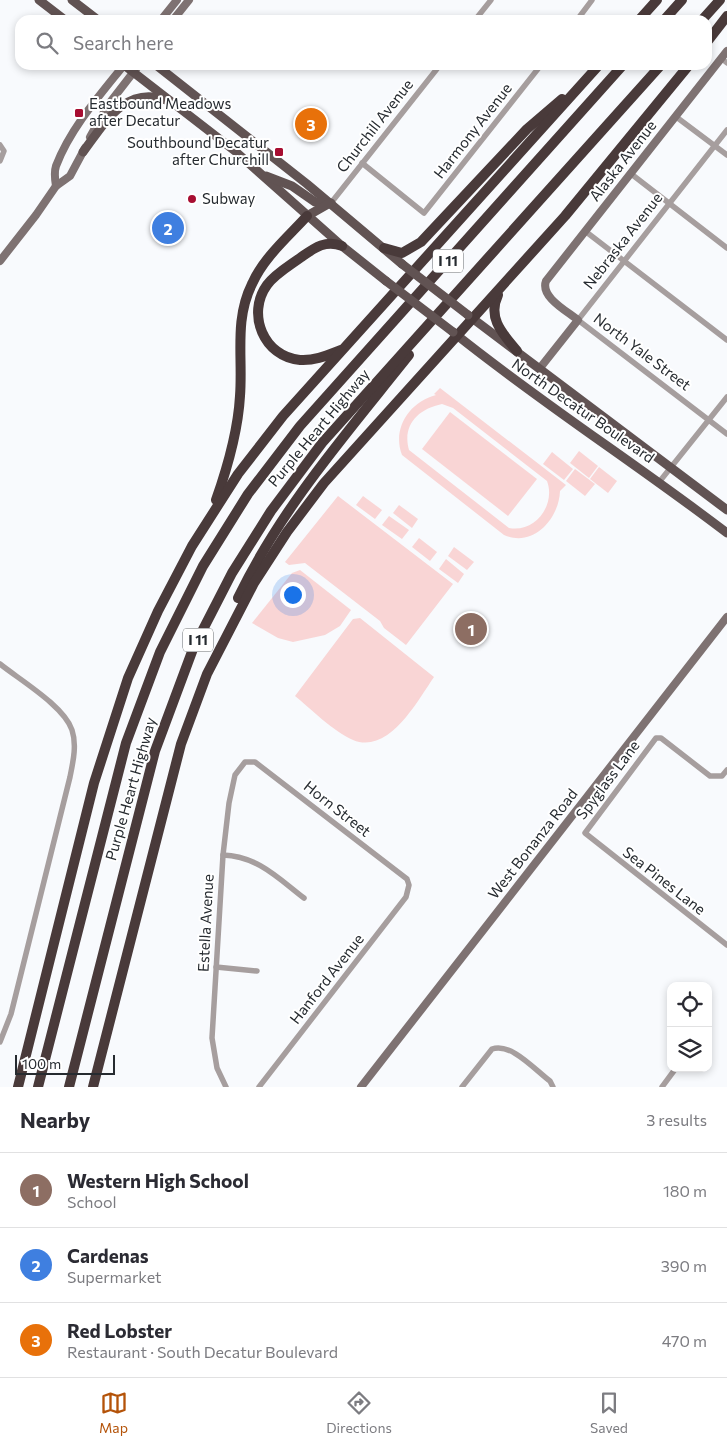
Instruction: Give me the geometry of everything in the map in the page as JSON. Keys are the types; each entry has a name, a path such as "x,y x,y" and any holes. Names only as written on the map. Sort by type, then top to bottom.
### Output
{"highway":[{"path":"644,15 657,0"},
{"path":"668,15 682,0"},
{"path":"706,15 720,0"},
{"path":"712,36 727,16"},
{"path":"384,248 397,253 406,252 425,238 527,129 595,70"},
{"path":"18,1087 94,784 113,719 137,656 158,611 211,515 275,425 595,70"},
{"name":"Purple Heart Highway","path":"38,1087 114,784 128,737 160,652 206,561 255,484 307,417 619,70"},
{"name":"Purple Heart Highway","path":"69,1087 151,762 179,683 215,605 258,531 307,462 657,70"},
{"path":"93,1087 174,767 194,705 225,636 264,567 309,502 356,446 470,317 501,290 604,171 685,70"},
{"path":"211,515 228,467 236,429 241,384 240,324 246,296 266,261 307,216"},
{"path":"342,246 329,243 319,246 274,277 262,294 258,314 260,328 266,341 277,352 290,358 310,360 343,350"},
{"path":"225,636 231,612 249,576 296,500 477,270"},
{"path":"501,290 495,302 494,316 500,330 517,351"}],"main road":[{"path":"39,0 58,15"},
{"path":"72,0 92,15"},
{"name":"North Decatur Boulevard","path":"137,70 262,175 342,246 386,281 518,384 660,482 727,533"},
{"name":"North Decatur Boulevard","path":"162,70 331,203 402,264 470,317 727,510"},
{"path":"83,152 108,120 128,101 149,96 178,106"},
{"path":"262,175 292,186 316,202 331,203"},
{"path":"307,216 318,208 331,203"}],"street":[{"path":"165,15 177,0"},
{"path":"177,15 189,0"},
{"path":"479,15 491,0"},
{"path":"581,15 592,0"},
{"name":"Alaska Avenue","path":"544,289 547,279 675,116 724,61 727,51"},
{"path":"56,186 55,168 64,151 90,109 120,70"},
{"path":"0,261 56,186 70,176 101,116 135,70"},
{"name":"Churchill Avenue","path":"331,203 436,70"},
{"name":"Harmony Avenue","path":"362,163 424,213 537,70"},
{"path":"675,116 727,156"},
{"name":"Nebraska Avenue","path":"540,368 727,130"},
{"path":"0,145 4,151 0,161"},
{"path":"630,174 727,248"},
{"path":"585,231 727,340"},
{"name":"North Yale Street","path":"544,289 548,296 578,320 727,434"},
{"path":"660,482 727,397"},
{"name":"West Bonanza Road","path":"361,1087 727,617"},
{"path":"0,664 42,697 66,720 72,729 74,751 70,779 11,1014 0,1042"},
{"name":"Spyglass Lane","path":"586,835 586,830 656,738 661,738 710,776 716,778 722,776 727,770"},
{"name":"Estella Avenue","path":"226,1087 214,1057 212,1038 223,855 235,775 244,762"},
{"name":"Horn Street","path":"244,762 255,762 407,879 409,885"},
{"name":"Sea Pines Lane","path":"586,835 727,945"},
{"path":"223,855 251,859 262,865 304,898"},
{"name":"Hanford Avenue","path":"259,1087 406,897 409,885"},
{"path":"216,967 257,970"},
{"path":"462,1087 492,1049 497,1047 509,1049 550,1081 553,1087"},
{"path":"662,1087 673,1072"}],"shaded area":[{"path":"440,388 566,485 560,491 555,512 542,528 525,538 504,535 402,455 399,436 405,418 418,404 436,395 434,394","holes":["442,404 453,408 547,481 549,499 546,508 535,522 527,526 509,528 409,450 408,433 414,419 419,414 433,406"]},
{"path":"450,412 537,479 508,516 422,449"},
{"path":"579,451 598,466 589,478 570,463"},
{"path":"552,452 573,469 564,480 543,464"},
{"path":"599,467 617,481 608,493 590,479"},
{"path":"575,469 595,484 585,496 566,481"},
{"path":"338,496 453,584 406,645 384,628 380,621 305,563 289,565 285,562"},
{"path":"363,496 382,510 375,519 356,505"},
{"path":"399,505 418,519 412,528 393,513"},
{"path":"389,516 409,530 402,539 382,525"},
{"path":"419,538 437,552 430,561 412,547"},
{"path":"454,547 474,562 467,570 448,556"},
{"path":"446,559 464,574 458,583 439,569"},
{"path":"300,570 351,610 340,626 325,635 293,642 278,638 252,623 292,573"},
{"path":"360,618 434,677 401,723 379,740 366,743 353,740 338,732 295,696 353,619"}],"place":[{"name":"Eastbound Meadows after Decatur","path":"79,113"},
{"name":"Red Lobster","path":"311,124"},
{"name":"Southbound Decatur after Churchill","path":"279,152"},
{"name":"Subway","path":"192,199"},
{"name":"Cardenas","path":"168,228"},
{"name":"Western High School","path":"471,629"}]}
